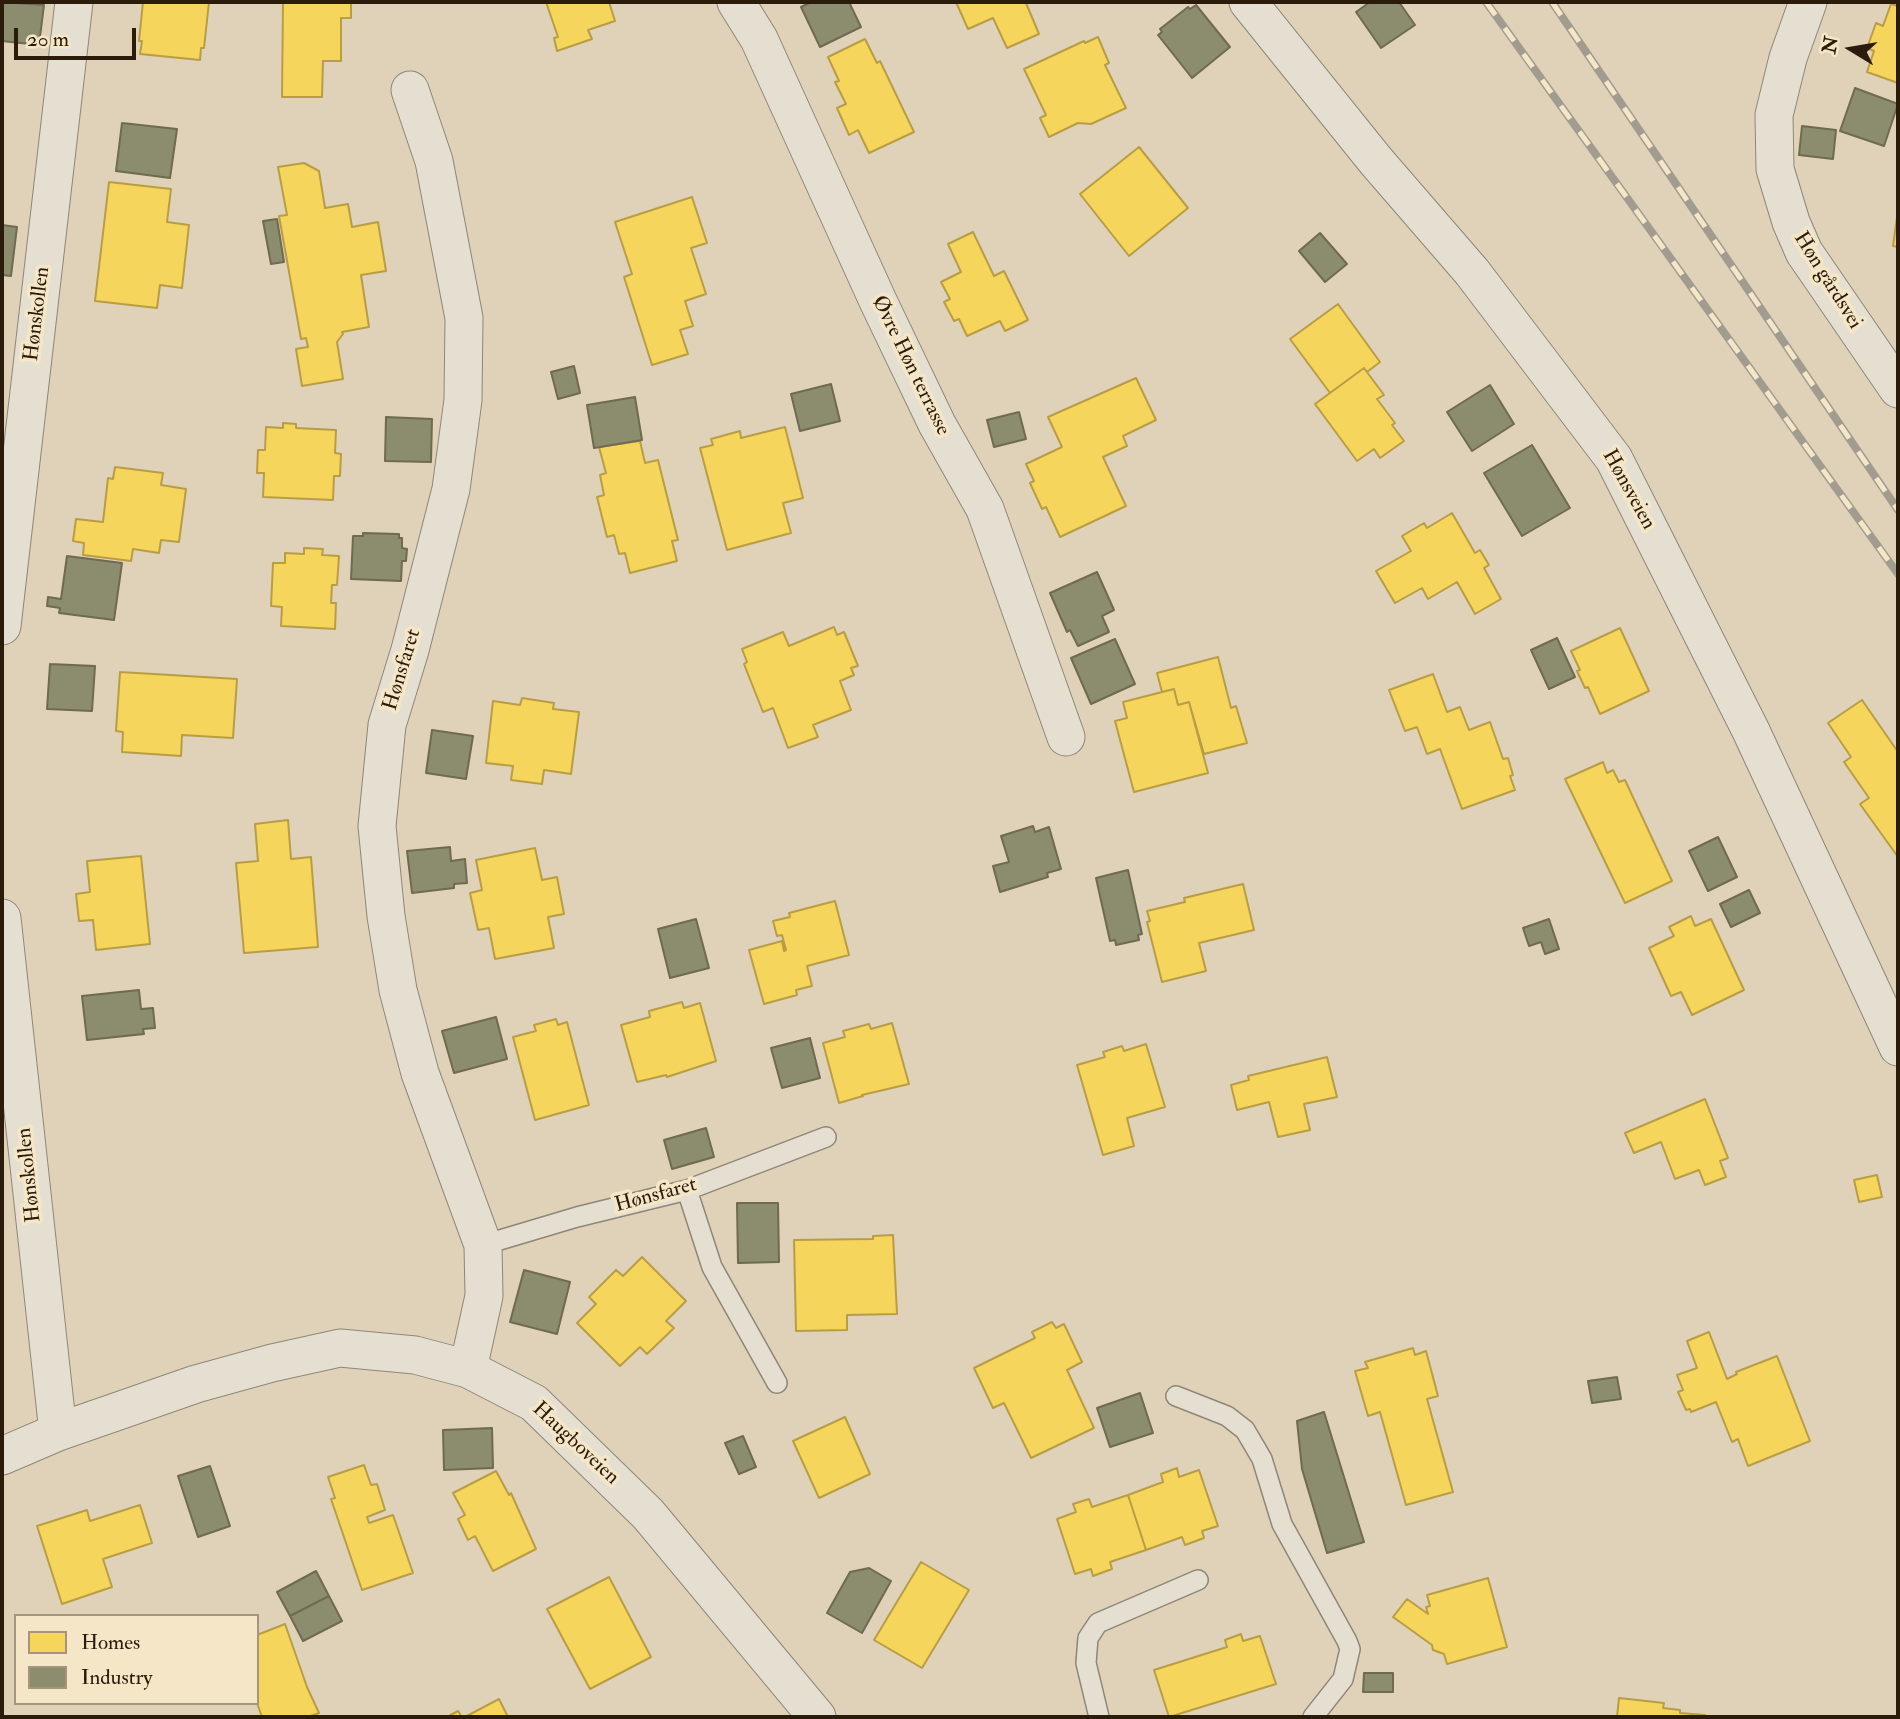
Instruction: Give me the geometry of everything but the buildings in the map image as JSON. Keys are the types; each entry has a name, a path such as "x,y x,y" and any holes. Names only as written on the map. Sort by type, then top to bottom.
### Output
{"street":[{"name":"Hønskollen","path":"2,626 74,2"},
{"name":"Øvre Høn terrasse","path":"736,2 759,39 937,424 985,509 1066,737"},
{"name":"Hønsveien","path":"1248,2 1376,161 1472,272 1614,459 1751,732 1898,1047"},
{"name":"Høn gårdsvei","path":"1808,2 1788,58 1774,115 1775,169 1791,222 1804,252 1898,389"},
{"name":"Hønsfaret","path":"411,90 434,161 464,318 463,400 452,489 411,650 387,725 377,826 386,916 398,990 420,1073 483,1245 484,1296 468,1369"},
{"name":"Hønskollen","path":"2,918 58,1432"},
{"name":"Haugboveien","path":"2,1456 58,1432 196,1384 340,1348 415,1355 468,1369 534,1403 648,1514 817,1717"}],"lane":[{"name":"Hønsfaret","path":"483,1245 687,1189 826,1137"},
{"path":"687,1189 712,1267 777,1383"},
{"path":"1176,1396 1227,1416 1245,1430 1262,1460 1282,1524 1347,1641 1350,1649 1343,1679 1313,1717"},
{"path":"1099,1717 1086,1663 1088,1639 1098,1622 1198,1580"}],"railway":[{"path":"1486,2 1898,574"},
{"path":"1552,2 1898,510"}]}
